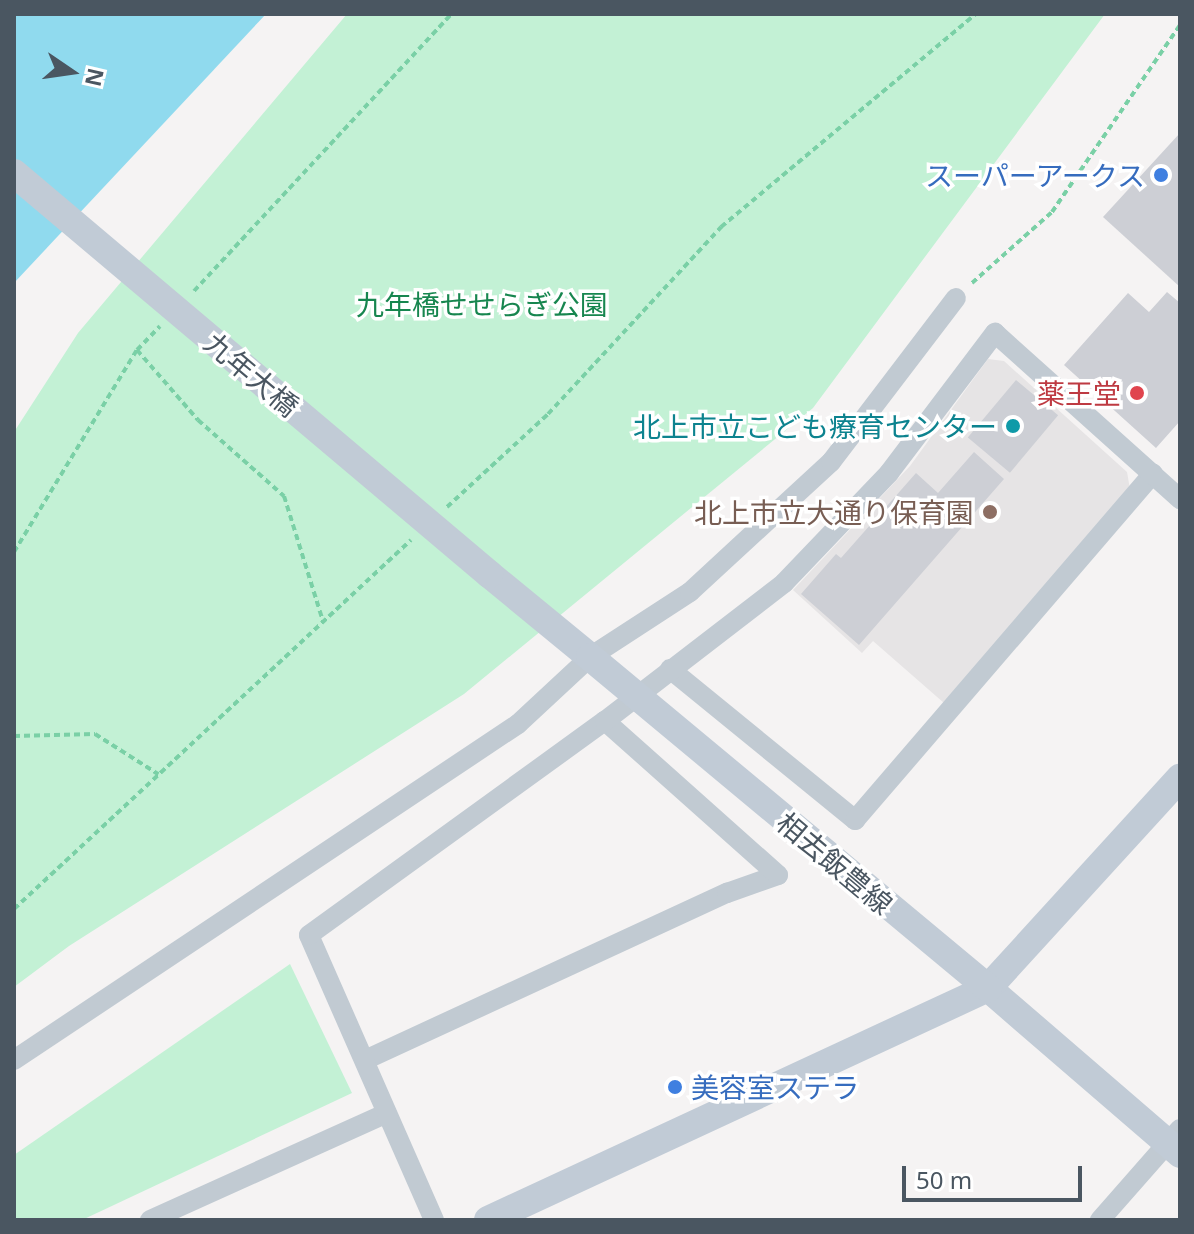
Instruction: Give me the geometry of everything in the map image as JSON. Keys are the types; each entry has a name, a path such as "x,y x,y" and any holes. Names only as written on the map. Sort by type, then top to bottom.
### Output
{"main road":[{"name":"九年大橋","path":"14,173 489,574"},
{"name":"相去飯豊線","path":"489,574 1176,1142"},
{"path":"488,1220 988,988 1180,778"}],"street":[{"path":"14,1060 518,724 590,657 690,592 831,462 956,298"},
{"path":"434,1220 309,935 605,721 784,583 889,473 995,333 1180,499"},
{"path":"670,669 855,820 1153,474"},
{"path":"365,1060 727,893 778,875 605,721"},
{"path":"150,1220 385,1114"},
{"path":"1100,1220 1176,1142"}],"path":[{"path":"190,295 451,14"},
{"path":"435,518 548,414 721,227 976,14"},
{"path":"956,298 1052,212 1180,25"},
{"path":"14,552 137,350 168,317"},
{"path":"137,350 198,420 284,496 323,621"},
{"path":"14,909 413,538"},
{"path":"14,736 95,734 158,774"}],"shaded area":[{"name":"北上市立大通り保育園","path":"988,359 1004,361 1127,472 1130,489 944,703 873,641 862,653 793,590 910,466"}],"green space":[{"name":"九年橋せせらぎ公園","path":"347,14 1105,14 813,408 464,694 69,946 14,987 14,432 78,333"},
{"path":"290,964 352,1093 82,1220 14,1220 14,1155"}],"water":[{"path":"14,14 266,14 14,283"}],"building":[{"name":"スーパーアークス","path":"1180,133 1180,287 1103,217"},
{"name":"薬王堂","path":"1167,292 1180,303 1180,421 1156,448 1064,365 1128,293 1149,312"},
{"name":"北上市立こども療育センター","path":"1016,380 1058,415 1010,473 968,437"},
{"path":"974,452 1004,479 859,645 801,594 836,554 841,558 916,473 938,493"}],"place":[{"name":"スーパーアークス","path":"1161,175"},
{"name":"薬王堂","path":"1137,393"},
{"name":"北上市立こども療育センター","path":"1013,426"},
{"name":"北上市立大通り保育園","path":"990,512"},
{"name":"美容室ステラ","path":"675,1087"}]}
